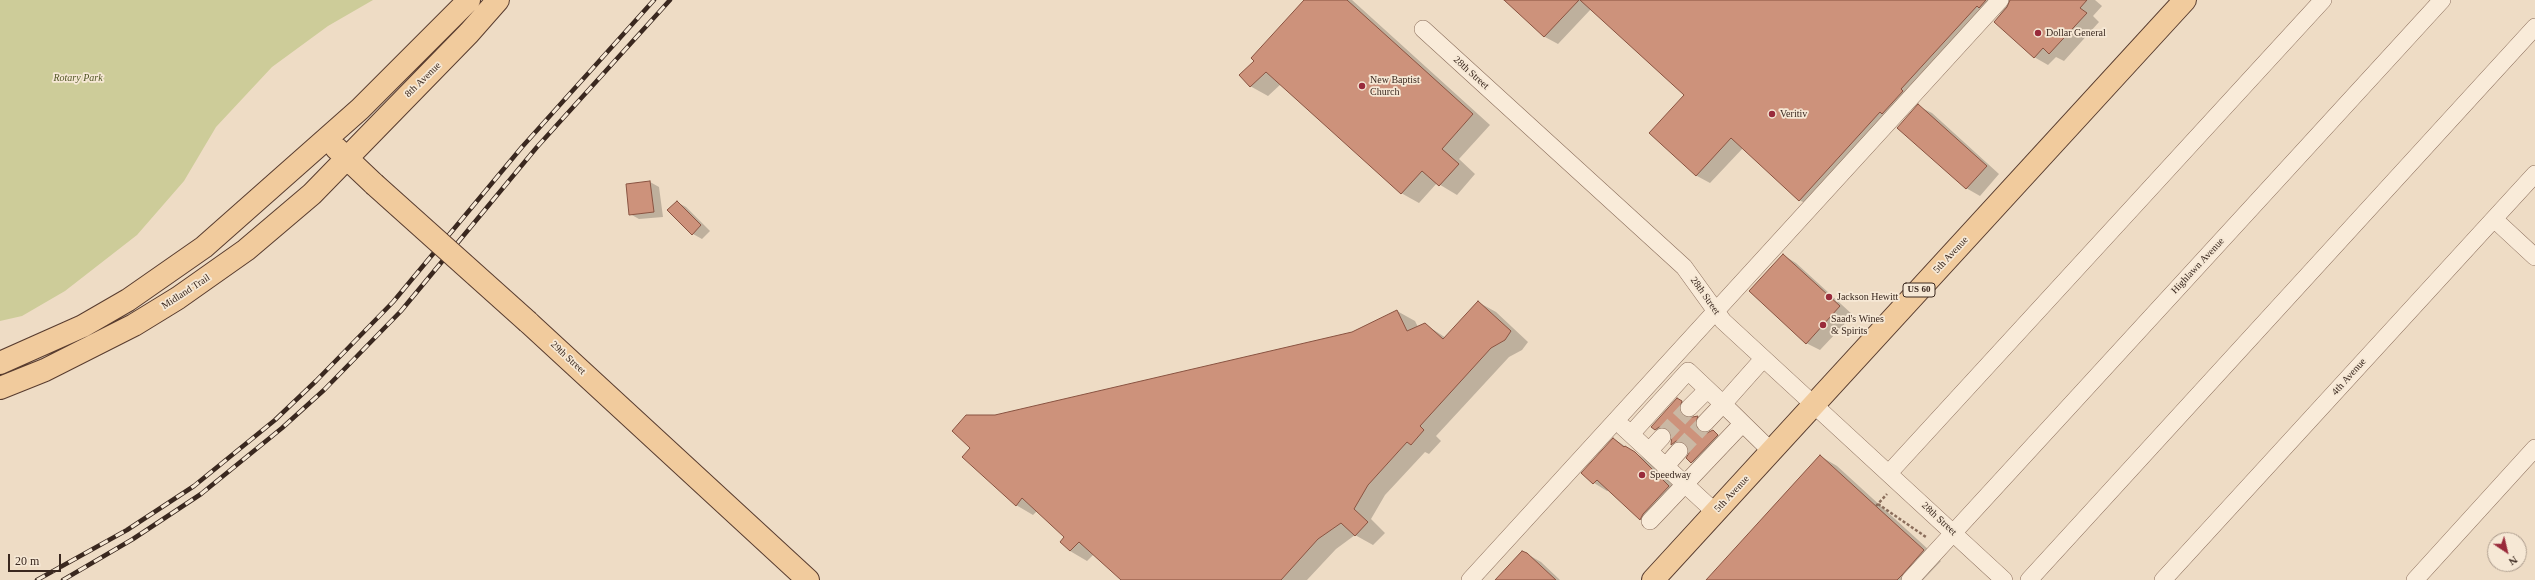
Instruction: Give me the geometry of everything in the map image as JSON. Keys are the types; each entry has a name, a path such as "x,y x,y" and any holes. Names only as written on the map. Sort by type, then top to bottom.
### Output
{"main road":[{"path":"0,363 83,326 168,274 236,221 401,71 469,0"},
{"name":"8th Avenue","path":"346,158 469,33 498,0"},
{"name":"5th Avenue","path":"1653,580 2185,0"},
{"name":"29th Street","path":"326,139 528,322 808,580"},
{"name":"Midland Trail","path":"0,388 92,348 178,298 274,227 312,194 346,158"}],"street":[{"path":"1470,580 1715,310 2000,0"},
{"path":"1889,473 2323,0"},
{"name":"Highlawn Avenue","path":"1910,580 2442,0"},
{"path":"2029,580 2535,27"},
{"name":"28th Street","path":"1423,29 1684,267 1715,310 1763,359 1954,532 2004,580"},
{"name":"4th Avenue","path":"2163,580 2535,174"},
{"path":"2494,219 2535,257"},
{"path":"1705,423 1763,359"},
{"path":"1668,362 1684,376"},
{"path":"1631,434 1688,371 1771,451"},
{"path":"1689,408 1707,390"},
{"path":"1615,420 1715,512"},
{"path":"1650,521 1742,424"},
{"path":"1649,451 1662,437"},
{"path":"2415,580 2535,448"},
{"path":"1666,467 1678,452"}],"path":[{"path":"1885,496 1877,505 1929,539"}],"green space":[{"name":"Rotary Park","path":"0,0 373,0 328,26 272,67 216,127 184,181 137,235 65,291 22,316 0,321"}],"building":[{"name":"New Baptist Church","path":"1304,0 1347,0 1473,114 1442,149 1459,164 1439,186 1422,171 1401,194 1266,72 1250,87 1239,75 1254,61 1251,58"},
{"path":"1504,0 1579,0 1544,37"},
{"name":"Veritiv","path":"1580,0 1986,0 1979,8 1977,6 1901,89 1903,91 1882,114 1880,112 1799,201 1731,138 1696,176 1649,133 1684,95"},
{"name":"Dollar General","path":"2010,0 2087,0 2080,8 2087,13 2049,54 2043,48 2034,58 1994,22 2007,7"},
{"path":"1918,104 1987,166 1966,189 1897,128"},
{"path":"650,181 654,212 629,215 626,184"},
{"path":"677,201 701,225 692,235 667,210"},
{"path":"1783,254 1840,306 1806,344 1749,291"},
{"path":"1478,301 1511,331 1505,340 1491,348 1420,426 1424,430 1411,445 1407,442 1368,485 1354,509 1368,522 1355,536 1341,523 1318,539 1281,580 1121,580 1079,542 1070,551 1060,542 1064,537 1022,498 1016,506 962,457 970,448 952,431 966,415 995,415 1352,332 1397,310 1407,331 1425,323 1443,339"},
{"path":"1677,398 1682,401 1679,410 1682,415 1687,418 1698,416 1695,425 1698,430 1707,433 1713,430 1718,435 1691,463 1686,458 1689,453 1686,444 1676,441 1671,445 1672,434 1668,429 1659,427 1655,430 1651,427"},
{"path":"1613,438 1624,447 1625,446 1635,452 1669,486 1643,514 1640,520 1597,480 1593,484 1581,473"},
{"path":"1820,455 1924,550 1902,575 1897,580 1706,580"},
{"path":"1522,551 1527,553 1556,580 1495,580"}],"tunnel":[{"path":"1662,437 1689,408"},
{"path":"1679,451 1705,423"}],"railway":[{"path":"37,580 127,530 194,486 275,420 316,381 393,302 522,147 654,0"},
{"path":"63,580 133,539 201,494 282,428 324,390 401,311 537,147 670,0"}],"place":[{"name":"Dollar General","path":"2038,33"},
{"name":"New Baptist Church","path":"1362,86"},
{"name":"Veritiv","path":"1772,114"},
{"name":"Jackson Hewitt","path":"1829,297"},
{"name":"Saad's Wines & Spirits","path":"1823,325"},
{"name":"Speedway","path":"1642,475"}]}
